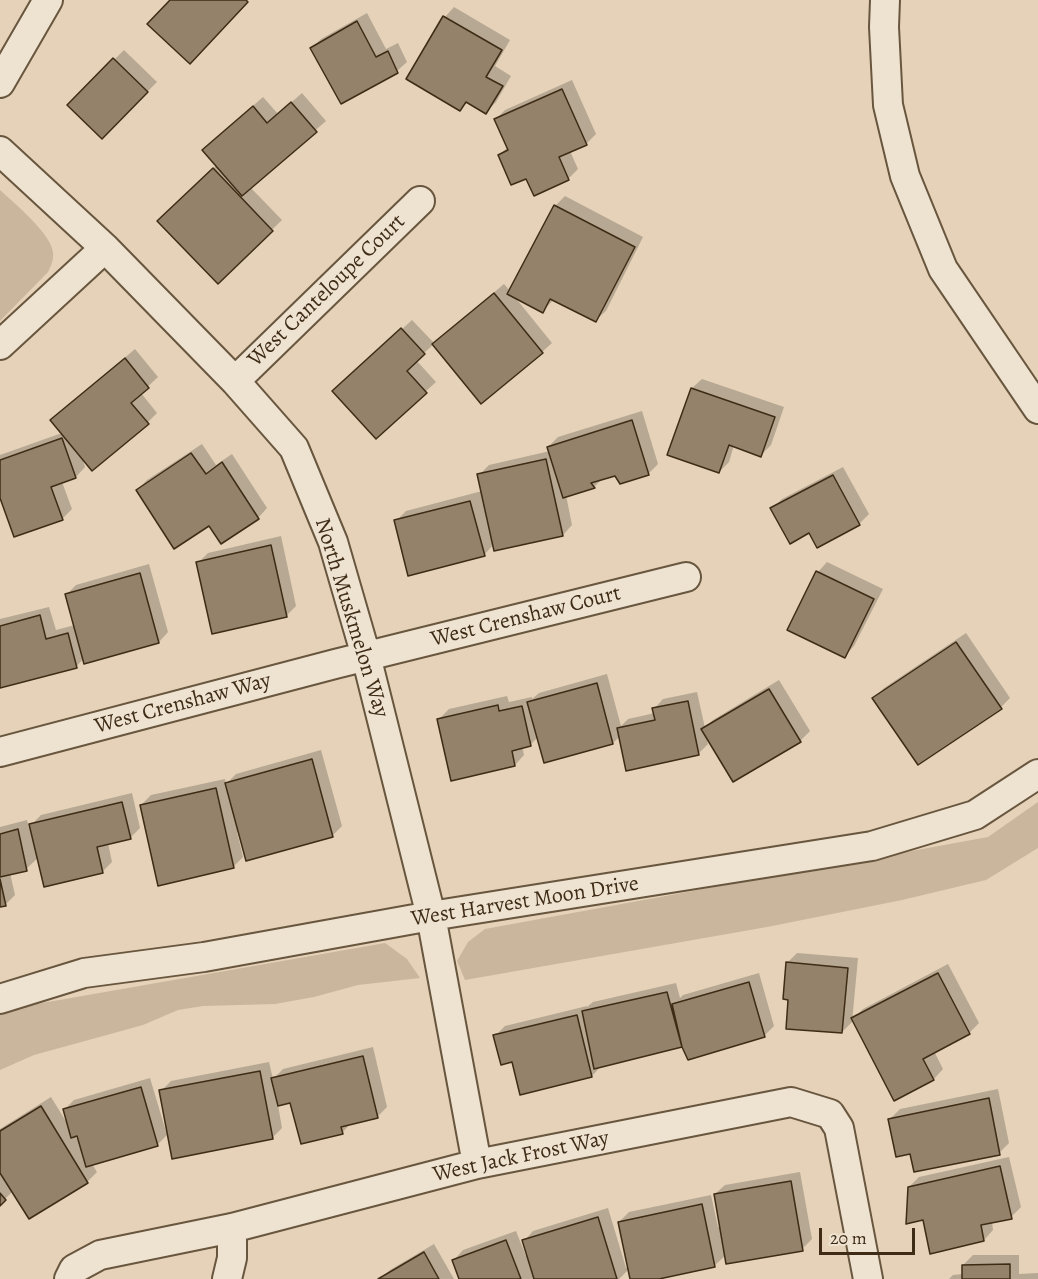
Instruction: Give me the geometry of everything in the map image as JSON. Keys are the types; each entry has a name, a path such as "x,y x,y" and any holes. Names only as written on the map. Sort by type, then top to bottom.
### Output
{"street":[{"path":"0,83 48,0"},
{"path":"885,0 888,105 905,176 943,269 1036,402"},
{"name":"North Muskmelon Way","path":"0,152 105,248 235,381 294,448 333,543 366,656 431,916 477,1164"},
{"name":"West Canteloupe Court","path":"235,381 420,201"},
{"path":"0,345 105,248"},
{"name":"West Crenshaw Court","path":"366,656 686,578"},
{"name":"West Crenshaw Way","path":"0,752 366,656"},
{"name":"West Harvest Moon Drive","path":"0,999 84,973 204,957 431,916 872,846 975,815 1038,774"},
{"name":"West Jack Frost Way","path":"69,1279 74,1269 100,1255 232,1228 477,1164 791,1102 830,1114 838,1128 868,1279"},
{"path":"227,1279 232,1258 232,1228"}],"shaded area":[{"path":"0,190 39,228 51,245 53,255 48,272 0,321"},
{"path":"1038,802 1038,848 986,880 902,900 767,927 465,980 457,961 468,942 485,929 988,837"},
{"path":"385,943 407,959 420,978 358,985 314,997 275,1004 203,1006 178,1010 143,1025 34,1055 0,1070 0,1014 25,1006"}],"building":[{"path":"170,0 246,0 248,2 190,64 147,24"},
{"path":"443,16 502,50 486,77 503,86 486,114 466,102 460,111 406,79"},
{"path":"357,21 376,57 388,51 398,73 341,104 310,48"},
{"path":"113,58 148,92 102,139 67,105"},
{"path":"562,89 587,145 559,157 569,180 534,196 526,179 511,185 498,155 508,150 494,119"},
{"path":"291,102 317,132 242,196 202,150 253,106 267,123"},
{"path":"213,168 273,231 218,284 157,221"},
{"path":"554,205 635,247 596,322 550,299 543,313 507,294"},
{"path":"494,293 543,353 481,404 432,344"},
{"path":"401,328 425,354 407,371 427,393 376,439 332,391"},
{"path":"125,358 149,388 131,403 149,424 92,471 50,420"},
{"path":"691,388 775,417 761,457 729,445 719,473 667,455"},
{"path":"632,420 649,475 620,484 615,476 591,483 595,488 563,498 547,447"},
{"path":"62,438 76,478 51,487 63,520 14,537 0,498 0,460"},
{"path":"191,453 206,474 222,462 259,519 221,544 209,526 174,549 136,490"},
{"path":"546,459 563,536 494,551 477,474"},
{"path":"833,475 860,525 817,548 809,533 790,544 770,508"},
{"path":"470,501 485,556 408,576 394,520"},
{"path":"271,545 287,617 212,634 196,562"},
{"path":"816,571 874,599 845,658 787,630"},
{"path":"140,573 159,643 84,664 65,594"},
{"path":"40,615 46,639 68,633 77,668 0,688 0,626"},
{"path":"956,642 1002,709 918,765 872,698"},
{"path":"597,683 613,744 544,763 527,702"},
{"path":"769,689 801,742 733,782 701,729"},
{"path":"688,701 699,755 626,771 617,728 655,720 652,708"},
{"path":"498,705 499,711 522,706 531,746 512,751 515,766 451,781 437,719"},
{"path":"312,759 333,837 246,861 225,783"},
{"path":"216,788 234,868 158,886 140,805"},
{"path":"122,802 131,839 97,847 103,873 44,887 29,824"},
{"path":"18,829 27,871 0,877 0,834"},
{"path":"0,879 6,906 0,907"},
{"path":"786,962 848,968 842,1033 786,1029 788,1000 783,999"},
{"path":"938,973 970,1034 923,1059 934,1080 894,1101 851,1018"},
{"path":"749,982 765,1037 688,1060 682,1047 672,1004"},
{"path":"667,992 682,1047 594,1069 582,1011"},
{"path":"577,1015 592,1077 520,1095 512,1062 501,1065 493,1035"},
{"path":"363,1056 378,1118 341,1127 343,1134 301,1144 290,1103 278,1106 271,1078"},
{"path":"260,1071 273,1139 172,1159 159,1090"},
{"path":"141,1087 158,1146 86,1167 77,1136 71,1138 63,1109"},
{"path":"989,1098 1000,1155 914,1172 910,1154 896,1157 888,1119"},
{"path":"41,1106 88,1183 29,1219 0,1173 0,1131"},
{"path":"1000,1166 1012,1219 981,1225 984,1241 930,1254 923,1220 906,1224 908,1187"},
{"path":"791,1181 803,1251 726,1264 714,1194"},
{"path":"0,1193 6,1200 0,1206"},
{"path":"702,1204 715,1267 659,1279 630,1279 618,1222"},
{"path":"598,1217 617,1279 534,1279 522,1240"},
{"path":"506,1240 521,1279 459,1279 452,1260"},
{"path":"424,1252 439,1279 378,1279"},
{"path":"1010,1264 1010,1279 962,1279 962,1265"}]}
